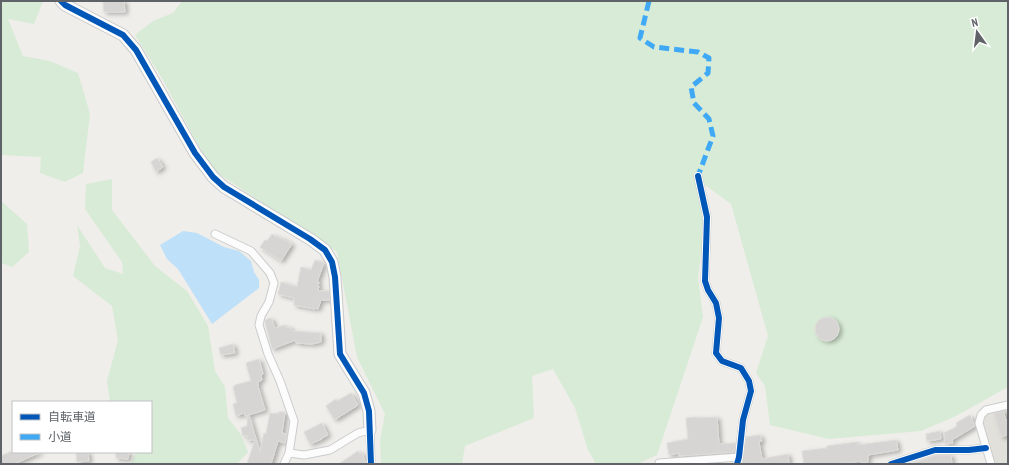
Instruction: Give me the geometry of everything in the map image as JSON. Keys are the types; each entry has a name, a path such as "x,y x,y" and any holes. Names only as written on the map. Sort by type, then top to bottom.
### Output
{"street":[{"path":"61,1 65,5 123,35 136,50 195,153 213,177 224,187 310,239 325,250 332,262 335,277 340,354 364,392 369,411 371,464"},
{"path":"659,463 738,461 743,420 751,391 749,381 741,368 722,361 716,353 719,318 716,303 708,290 705,281 707,217 698,176"},
{"path":"215,234 251,252 270,273 274,283 269,302 261,316 259,325 268,354 294,421 289,453 284,464"},
{"path":"990,464 979,423 981,414 986,410 1008,405"},
{"path":"289,453 304,455 330,450 358,433 370,430"},
{"path":"891,464 934,450 969,450 986,448"}],"shaded area":[{"path":"1008,407 1008,464 994,464 982,421 982,416 988,411"}],"green space":[{"path":"1,1 43,1 34,24 8,19 23,56 50,61 78,73 90,114 83,173 65,182 40,173 41,157 1,155"},
{"path":"182,1 1008,1 1008,387 956,416 921,431 829,439 770,425 765,386 756,373 768,336 731,204 701,182 704,229 698,277 703,317 657,455 637,464 596,464 588,450 575,408 553,369 532,376 534,418 465,446 462,464 381,464 380,440 385,414 357,357 337,252 216,172 205,158 163,80 135,35 153,21 173,13"},
{"path":"112,179 112,210 155,266 187,291 208,326 215,371 225,387 228,418 241,435 248,452 237,464 131,464 136,453 152,453 152,401 110,401 107,381 118,340 112,306 73,276 80,246 77,225 105,268 123,274 122,262 85,209 86,184"},
{"path":"1,201 27,224 29,252 12,267 1,263"}],"water":[{"path":"183,231 197,233 224,247 239,251 251,261 254,272 259,280 259,288 212,324 178,269 167,259 160,245"}],"building":[{"path":"103,1 124,1 125,12 104,12"},
{"path":"157,158 163,167 156,172 151,162"},
{"path":"272,234 292,244 281,261 260,247"},
{"path":"315,260 324,263 317,282 319,282 318,291 329,291 330,300 321,300 318,309 315,309 294,305 294,298 278,294 281,282 297,287 301,267 311,270"},
{"path":"827,317 832,318 838,324 838,334 832,340 827,341 822,340 816,334 815,329 816,324 822,318"},
{"path":"271,318 275,328 285,325 286,328 290,327 292,331 321,333 321,342 312,344 296,343 296,340 272,349 265,322 265,320"},
{"path":"233,344 235,353 221,355 219,348"},
{"path":"259,359 263,374 261,375 262,380 258,382 258,386 265,410 245,416 244,413 236,416 233,404 237,403 233,387 235,385 251,381 246,363"},
{"path":"351,393 358,405 334,419 326,406 336,399 337,401"},
{"path":"1003,411 1006,420 1008,420 1008,435 1001,437 994,413"},
{"path":"279,412 285,412 282,433 287,434 285,443 278,441 271,464 247,464 255,440 247,440 247,435 243,436 241,428 247,426 248,415 260,452 264,433 266,434 270,413 278,414"},
{"path":"970,415 975,426 952,440 953,443 945,444 944,433 956,427 956,423"},
{"path":"717,417 719,444 736,443 734,452 679,456 679,453 669,455 667,443 688,439 686,418"},
{"path":"322,423 328,435 310,444 304,432"},
{"path":"940,431 941,439 927,441 926,434"},
{"path":"760,435 762,441 759,442 762,459 788,454 789,464 742,464 746,437"},
{"path":"896,440 898,450 868,455 868,462 861,463 861,461 838,464 804,464 802,451 857,442 858,445"},
{"path":"358,451 360,454 362,453 366,464 339,464"},
{"path":"10,452 39,453 14,464 1,464 1,456"},
{"path":"76,453 88,453 89,461 77,462"},
{"path":"116,453 129,453 128,459 116,458"},
{"path":"936,455 951,455 952,464 910,464"}],"marked path":[{"path":"649,1 640,38 654,47 698,52 709,58 708,73 691,87 694,103 709,119 713,136 698,176"}],"cycle path":[{"path":"61,1 65,5 123,35 136,50 195,153 213,177 224,187 310,239 325,250 332,262 335,277 340,354 364,393 369,411 371,464"},
{"path":"698,176 707,217 705,281 708,290 716,303 719,318 716,353 722,361 741,368 749,381 751,391 743,420 737,464"},
{"path":"891,464 935,450 969,450 986,448"}]}
